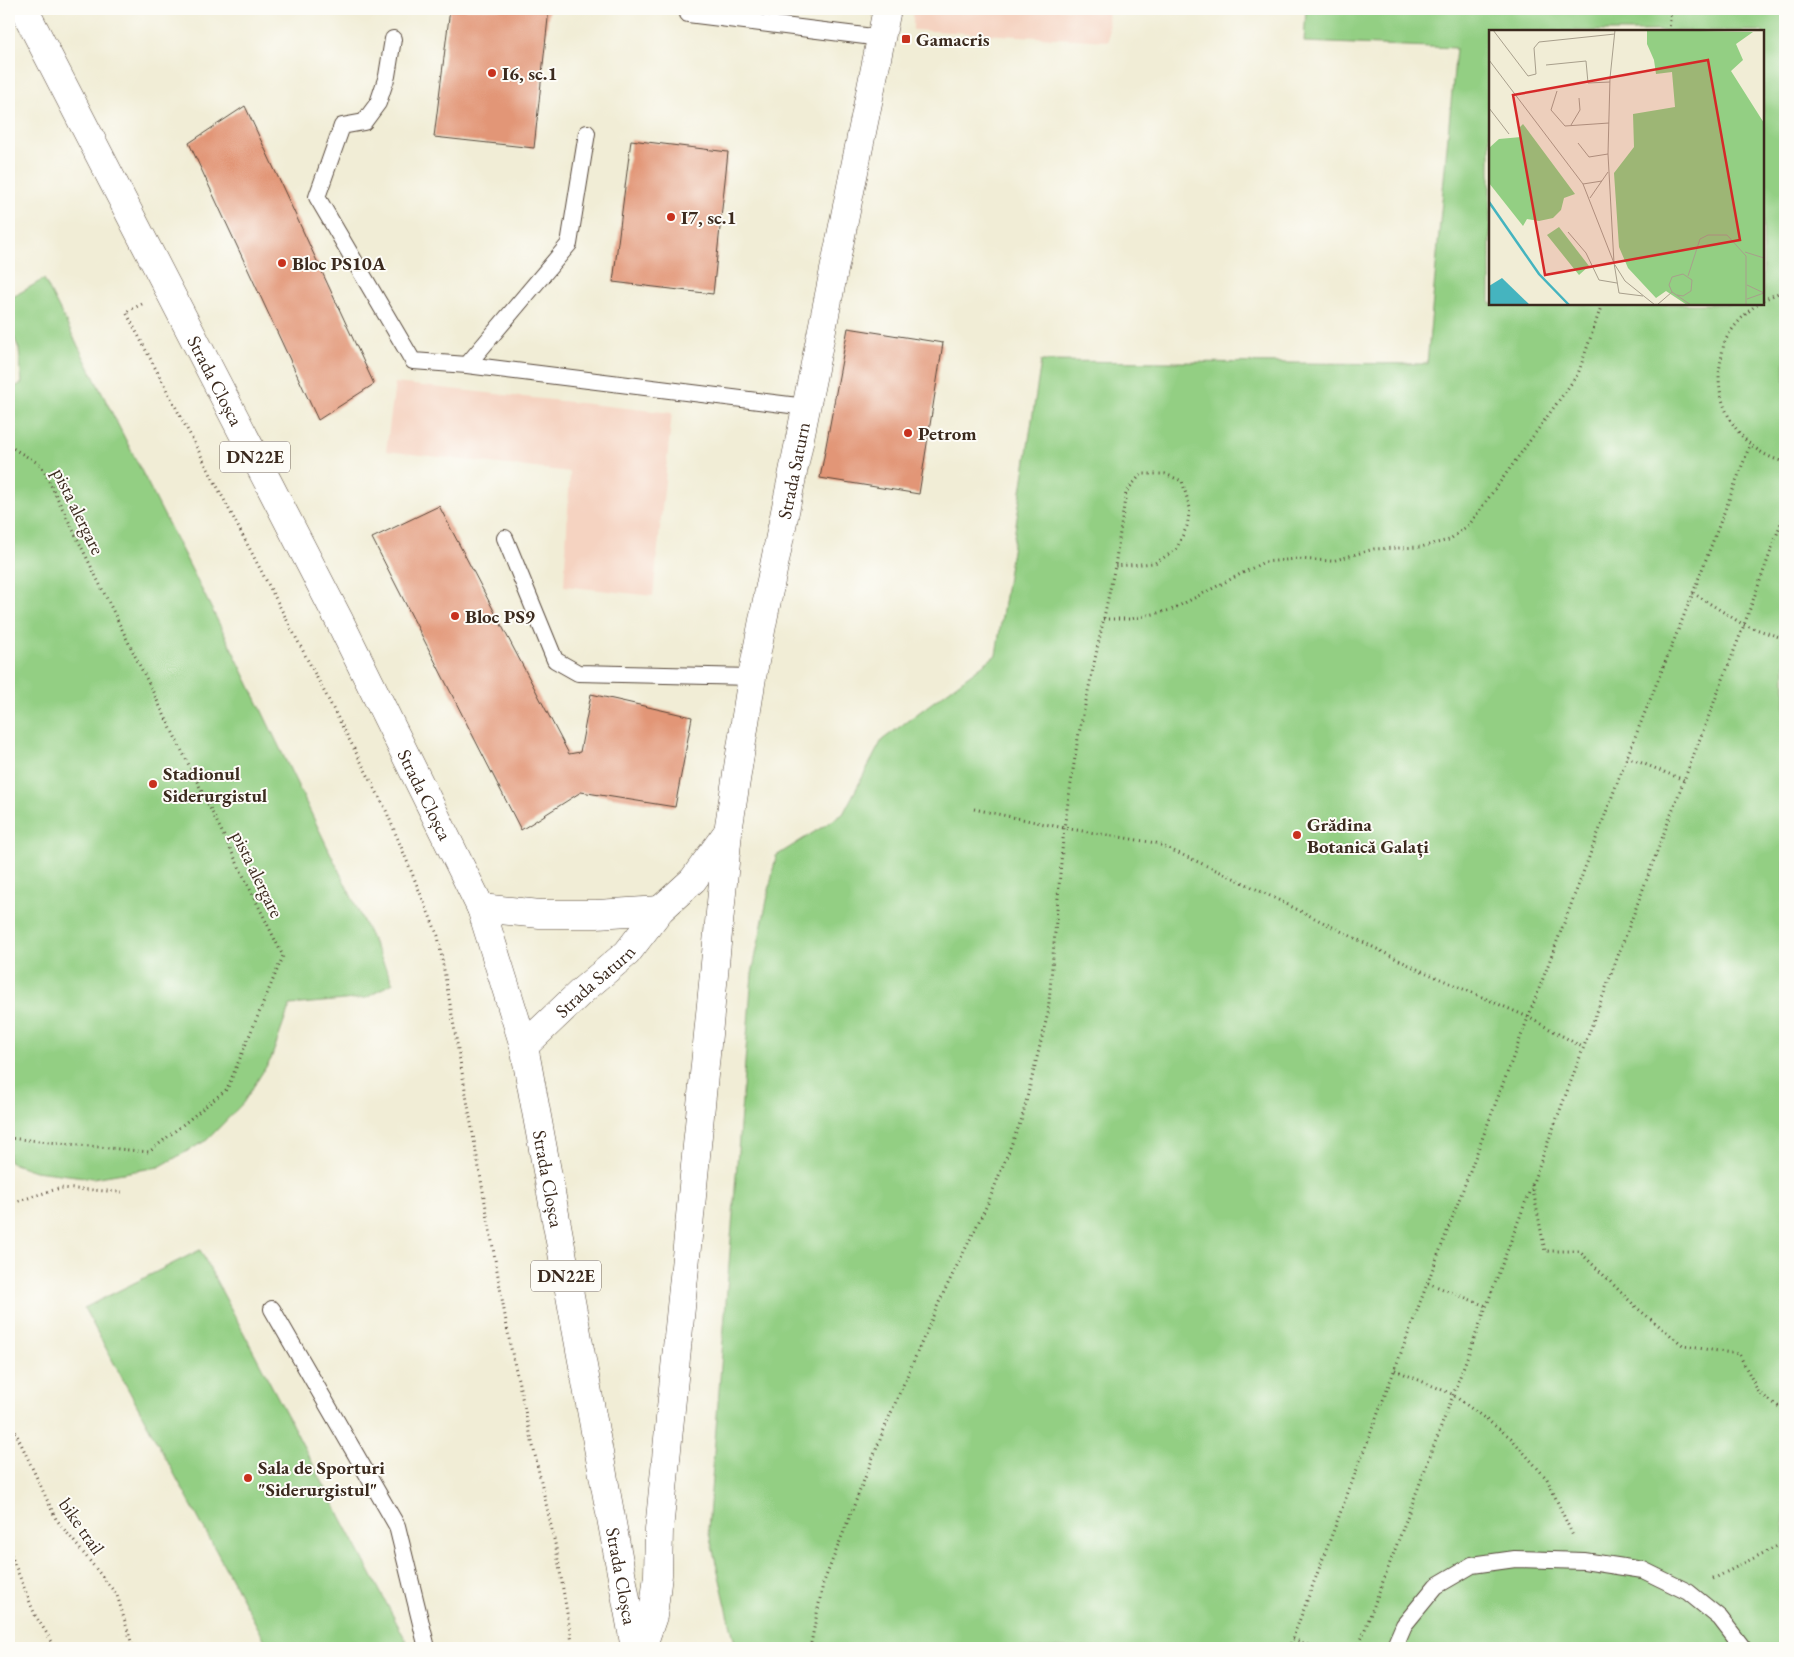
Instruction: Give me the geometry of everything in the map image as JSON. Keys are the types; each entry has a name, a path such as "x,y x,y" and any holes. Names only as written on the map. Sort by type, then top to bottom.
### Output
{"street":[{"name":"Strada Cloșca","path":"24,9 339,620 481,908 524,1046 635,1648"},
{"name":"Strada Saturn","path":"524,1046 583,990 627,953 660,910 693,880 728,832 752,677 887,9"},
{"path":"642,1648 653,1616 658,1575 660,1520 728,832"},
{"name":"Strada Saturn","path":"481,908 559,914 597,914 660,910"}],"lane":[{"path":"689,9 688,14 880,38"},
{"path":"393,39 388,76 378,103 364,122 342,126 317,197 413,361 467,365 806,407"},
{"path":"467,365 569,244 587,132"},
{"path":"505,538 555,660 578,673 752,677"},
{"path":"272,1309 397,1526 427,1648"},
{"path":"1394,1648 1404,1625 1436,1586 1472,1565 1515,1559 1584,1561 1643,1570 1688,1592 1720,1618 1743,1648"}],"path":[{"path":"1669,30 1671,9"},
{"path":"1764,300 1785,290"},
{"path":"169,291 126,312 385,808 438,936 510,1344 556,1548 573,1648"},
{"path":"1102,619 1131,619 1172,610 1264,562 1296,558 1332,561 1374,549 1421,547 1449,540 1469,525 1578,374 1602,305"},
{"path":"1756,305 1739,319 1724,343 1718,371 1721,398 1732,424 1750,445 1775,460 1785,462"},
{"path":"1289,1648 1627,758 1750,445"},
{"name":"pista alergare","path":"9,446 41,465 283,956 227,1089 149,1152 9,1138"},
{"path":"810,1648 823,1584 887,1422 940,1300 988,1203 1022,1118 1048,1012 1064,828 1078,738 1102,619 1115,566 1126,492 1141,474 1164,474 1182,481 1190,508 1187,526 1176,550 1155,563 1115,566"},
{"path":"1358,1648 1785,512"},
{"path":"1693,593 1744,625 1785,639"},
{"path":"1627,758 1684,780"},
{"path":"974,809 1064,828 1156,843 1238,880 1415,968 1528,1017 1584,1048"},
{"path":"1532,1184 1545,1251 1579,1251 1637,1308 1684,1346 1739,1354 1759,1393 1785,1411"},
{"path":"9,1204 60,1188 122,1192"},
{"path":"1428,1283 1486,1306"},
{"path":"1396,1370 1452,1394 1511,1438 1547,1479 1584,1561"},
{"name":"bike trail","path":"9,1418 56,1519 117,1595 133,1648"},
{"path":"1688,1592 1785,1542"},
{"path":"9,1550 35,1615 56,1648"},
{"path":"1293,1639 1316,1648"},
{"path":"9,1640 14,1648"}],"shaded area":[{"name":"Gamacris","path":"913,9 1108,9 1109,41 913,30"},
{"path":"395,383 672,413 653,596 564,586 570,472 386,451"}],"green space":[{"name":"Grădina Botanică Galați","path":"1306,9 1785,9 1785,1648 736,1648 708,1529 752,974 776,856 843,814 882,740 996,655 1041,361 1427,364 1456,48 1304,42"},
{"name":"Stadionul Siderurgistul","path":"44,279 233,651 393,983 366,998 290,1005 271,1059 243,1103 207,1140 159,1167 93,1178 35,1171 9,1162 9,390 22,383 19,349 9,325 9,299"},
{"name":"Sala de Sporturi \"Siderurgistul\"","path":"200,1250 410,1648 269,1648 84,1308"}],"building":[{"name":"I6, sc.1","path":"450,9 549,9 534,148 434,137"},
{"name":"Bloc PS10A","path":"245,106 374,384 318,420 189,143"},
{"name":"I7, sc.1","path":"631,140 728,152 713,294 613,282"},
{"path":"848,328 943,343 919,494 820,478"},
{"name":"Bloc PS9","path":"439,506 569,754 580,752 591,694 692,717 675,807 581,792 521,830 372,538"}],"place":[{"name":"Gamacris","path":"906,39"},
{"name":"I6, sc.1","path":"492,73"},
{"name":"I7, sc.1","path":"671,217"},
{"name":"Bloc PS10A","path":"282,263"},
{"name":"Petrom","path":"908,433"},
{"name":"Bloc PS9","path":"455,616"},
{"name":"Stadionul Siderurgistul","path":"153,784"},
{"name":"Grădina Botanică Galați","path":"1297,835"},
{"name":"Sala de Sporturi \"Siderurgistul\"","path":"248,1478"}]}
